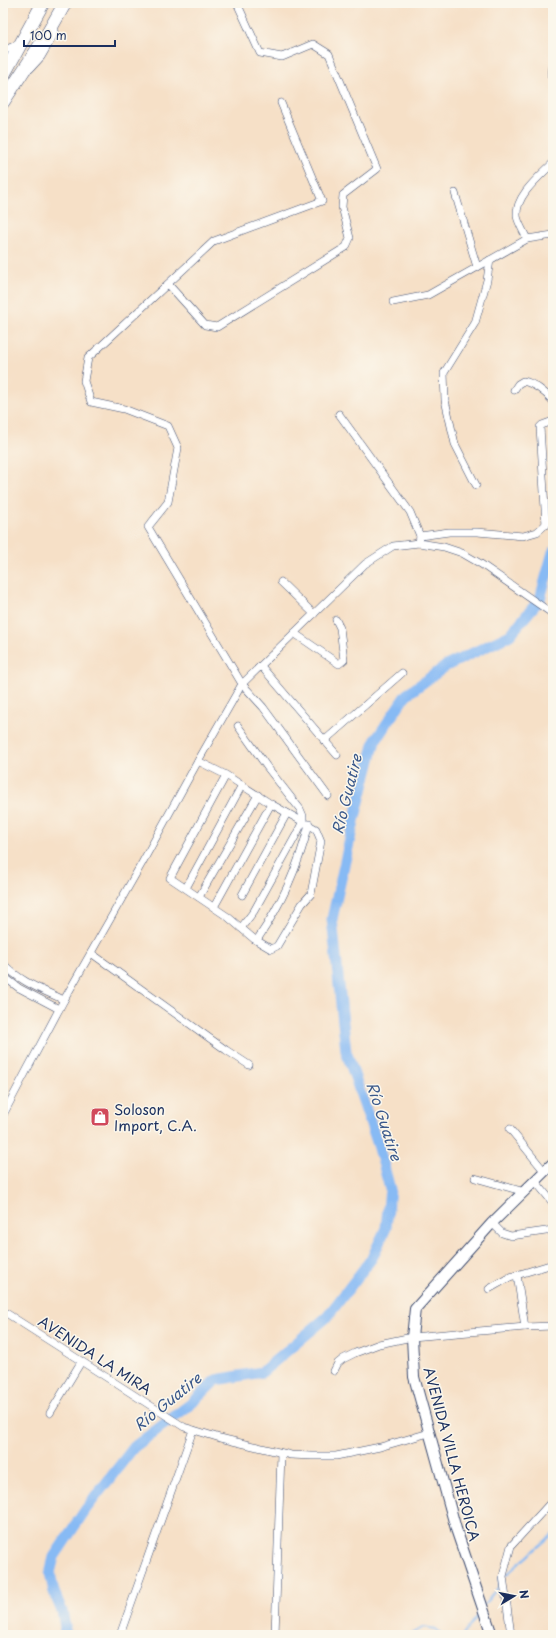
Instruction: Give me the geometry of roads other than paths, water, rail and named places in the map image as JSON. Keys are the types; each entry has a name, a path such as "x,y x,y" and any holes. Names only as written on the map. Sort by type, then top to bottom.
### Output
{"highway":[{"path":"3,76 43,3"},
{"path":"3,102 48,33 65,3"}],"main road":[{"name":"AVENIDA VILLA HEROICA","path":"492,1635 456,1530 414,1377 412,1337 415,1309 492,1223 536,1182 553,1163"}],"street":[{"path":"3,62 14,46 37,3"},
{"path":"12,88 41,57 72,3"},
{"path":"168,284 205,325 217,327 346,247 350,238 342,207 343,195 377,169 329,54 313,44 282,58 260,53 237,3"},
{"path":"3,51 14,46"},
{"path":"553,59 551,75 553,79"},
{"path":"281,102 322,201 214,241 88,358 84,381 91,402 124,409 168,426 178,448 168,502 148,527 242,684 263,707 328,796"},
{"path":"527,239 518,217 517,204 532,184 553,163"},
{"path":"455,193 477,267"},
{"path":"394,302 428,295 527,239 553,235"},
{"path":"476,485 455,444 445,400 444,372 475,323 487,280 490,260"},
{"path":"514,390 518,384 523,381 527,382 553,401"},
{"path":"339,414 410,512 419,539"},
{"path":"546,525 540,427 553,421"},
{"path":"3,1115 59,1009 242,684 364,564 393,546 449,532 477,532 523,536 537,532 553,518"},
{"path":"419,539 462,553 481,564 552,613"},
{"path":"281,582 314,614"},
{"path":"294,633 339,664 344,660 340,628 336,620"},
{"path":"261,666 337,755"},
{"path":"324,741 402,673"},
{"path":"238,726 267,767 300,809 306,823 293,877 273,916 257,940"},
{"path":"198,761 226,775 258,794 271,804 316,829 321,842 311,894 302,904 276,946 271,949 214,907 170,878 226,775"},
{"path":"186,888 242,785"},
{"path":"199,897 258,794"},
{"path":"214,907 271,804"},
{"path":"242,895 287,813"},
{"path":"242,928 254,911 306,823"},
{"path":"91,953 249,1065"},
{"path":"3,963 11,972 20,978 64,1000"},
{"path":"3,976 19,988 59,1009"},
{"path":"510,1129 545,1172"},
{"path":"475,1178 525,1192"},
{"path":"536,1182 553,1203"},
{"path":"492,1223 502,1233 511,1236 553,1230"},
{"path":"489,1289 510,1277 553,1264"},
{"path":"517,1275 525,1327"},
{"name":"AVENIDA LA MIRA","path":"3,1311 184,1427 220,1438 282,1453 312,1456 336,1456 380,1447 429,1433"},
{"path":"334,1371 343,1359 355,1353 379,1344 412,1337 553,1326"},
{"path":"50,1413 81,1362"},
{"path":"120,1635 193,1430"},
{"path":"275,1635 282,1453"},
{"path":"511,1635 502,1576 511,1546 553,1500"}],"waterway":[{"name":"Río Guatire","path":"64,1635 65,1627 62,1611 54,1592 50,1573 54,1557 86,1509 134,1447 192,1403 216,1380 262,1372 327,1317 372,1258 386,1228 390,1189 379,1148 346,1051 332,919 354,821 375,741 406,695 446,666 510,635 540,599 553,552"},
{"path":"506,1575 553,1534"},
{"path":"485,1604 499,1586 500,1577"},
{"path":"463,1635 481,1611"},
{"path":"410,1635 424,1627 436,1629 443,1635"}],"place":[{"name":"Soloson Import, C.A.","path":"100,1117"}]}
